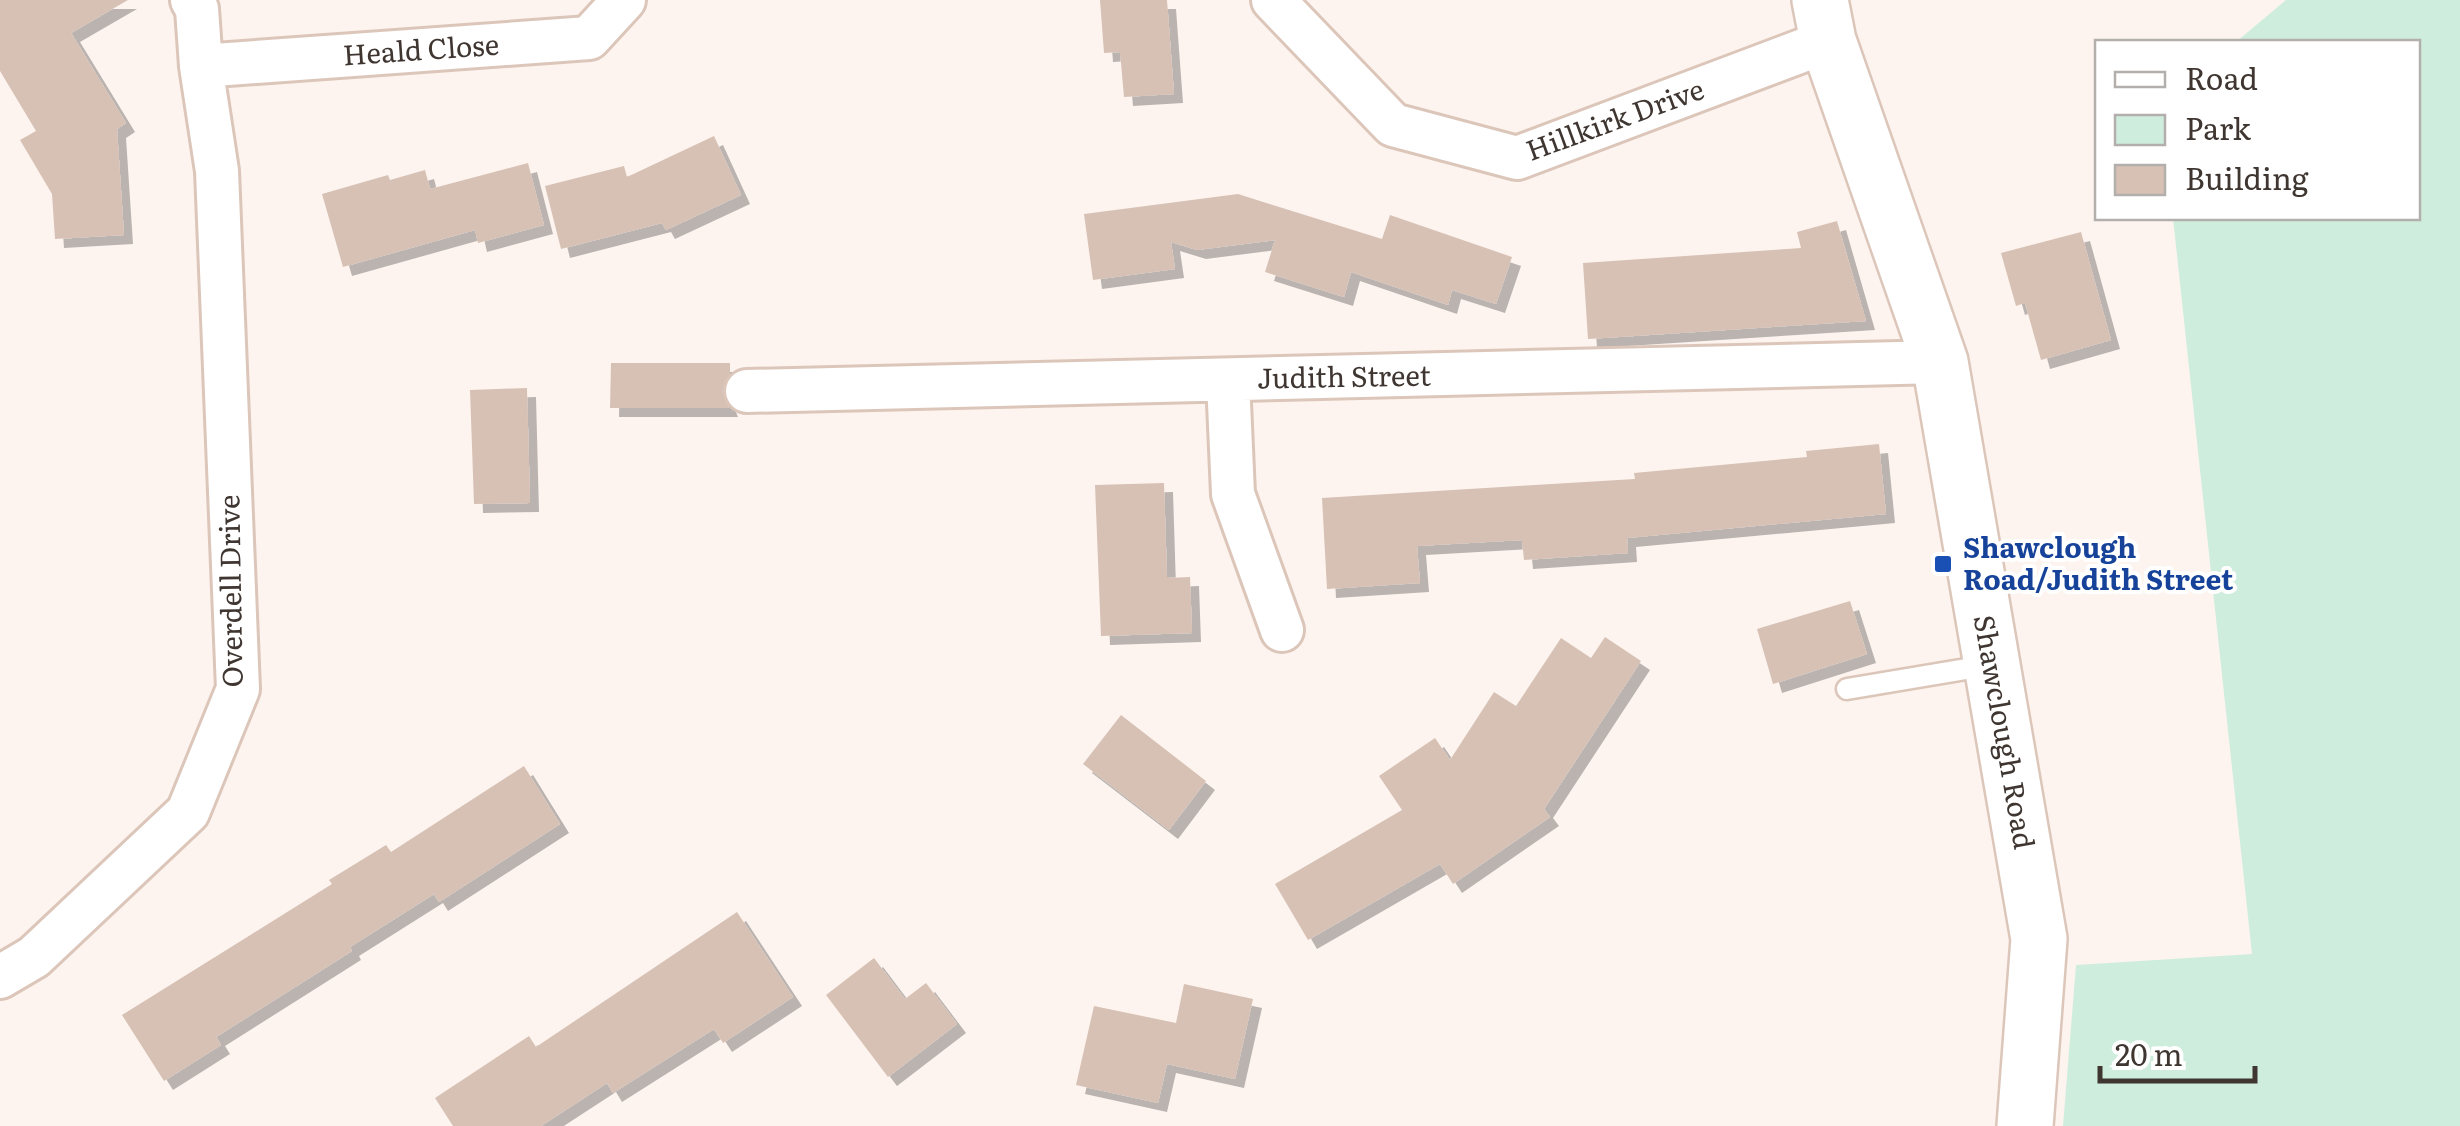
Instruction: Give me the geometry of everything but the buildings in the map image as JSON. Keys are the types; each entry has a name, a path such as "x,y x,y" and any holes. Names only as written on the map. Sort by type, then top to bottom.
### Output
{"main road":[{"name":"Shawclough Road","path":"1824,21 1940,362 2039,939 2025,1126"}],"street":[{"name":"Overdell Drive","path":"0,977 34,956 188,812 238,689 217,171 201,66 198,9 192,0"},
{"name":"Heald Close","path":"201,66 589,38 624,0"},
{"name":"Hillkirk Drive","path":"1273,0 1393,125 1517,158 1824,21"},
{"name":"Judith Street","path":"747,391 1940,362"},
{"path":"1228,380 1233,494 1282,630"}],"lane":[{"path":"1847,689 1992,664"}],"green space":[{"path":"2286,0 2460,0 2460,1126 2063,1126 2076,965 2252,954 2173,220 2420,220 2420,40 2238,40"}],"place":[{"name":"Shawclough Road/Judith Street","path":"1943,564"}]}
